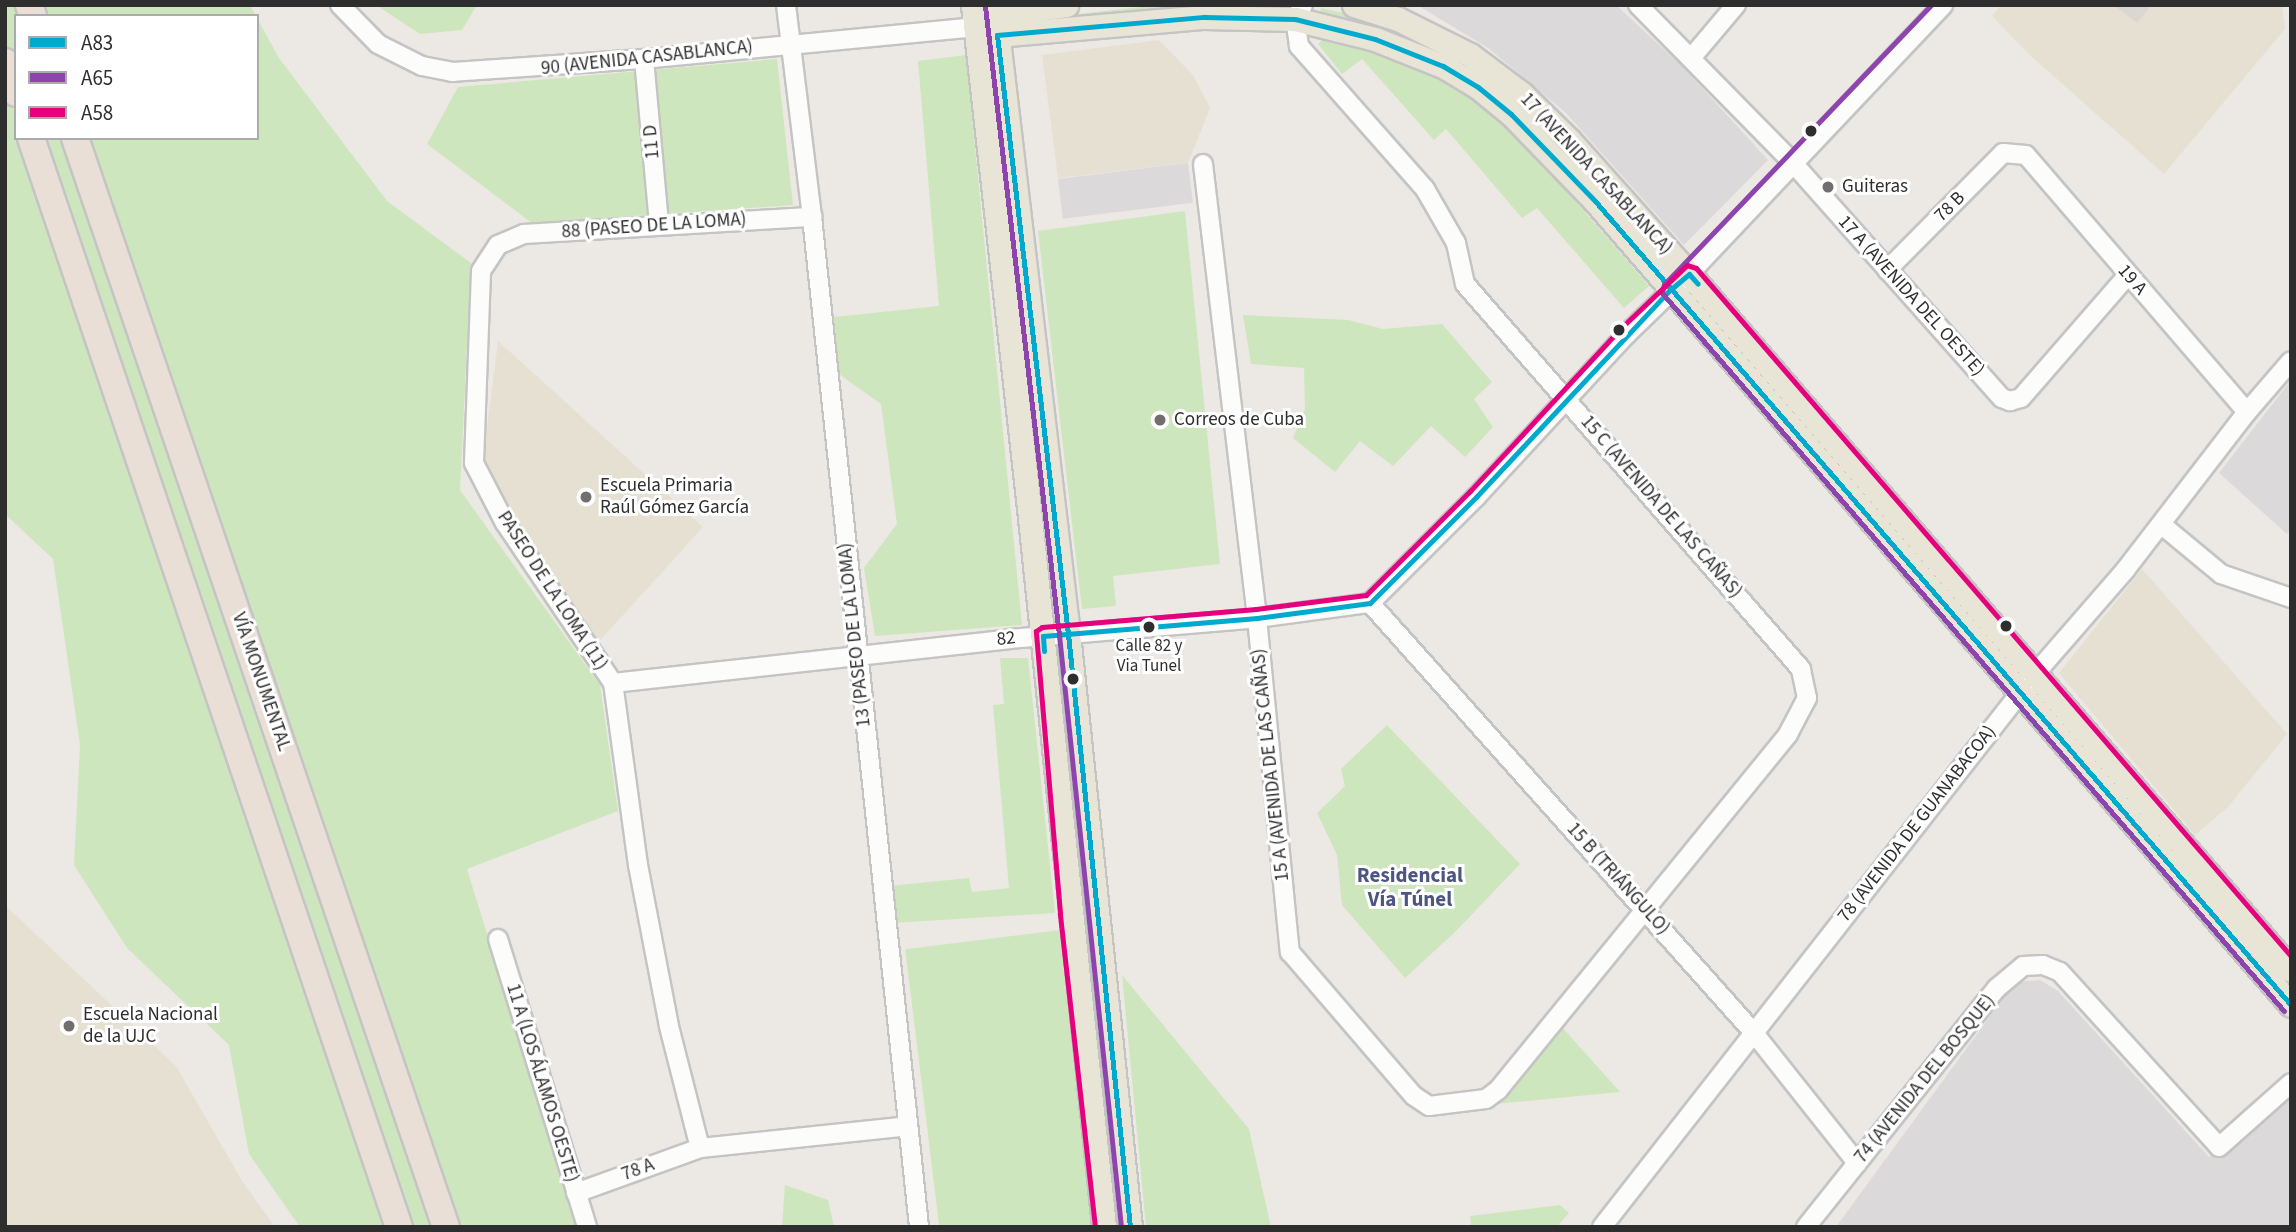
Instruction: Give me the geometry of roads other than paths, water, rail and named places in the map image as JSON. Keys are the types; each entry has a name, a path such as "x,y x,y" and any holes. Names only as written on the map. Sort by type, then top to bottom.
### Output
{"highway":[{"path":"5,62 14,87"},
{"path":"32,140 399,1227"},
{"name":"VÍA MONUMENTAL","path":"76,140 446,1227"}],"main road":[{"path":"987,17 1066,5"},
{"name":"17 (AVENIDA CASABLANCA)","path":"1354,5 1398,19 1470,55 1522,94 1569,140 1689,274 2291,1005"},
{"name":"17 (AVENIDA CASABLANCA)","path":"987,17 1204,16 1299,12 1443,66 1478,87 1555,156 1670,290 2291,970"},
{"path":"987,17 1069,634 1130,1227"},
{"path":"987,17 1069,912 1104,1227"}],"street":[{"name":"90 (AVENIDA CASABLANCA)","path":"340,5 378,44 422,66 452,72 645,59 987,17"},
{"name":"13 (PASEO DE LA LOMA)","path":"786,5 812,217 919,1227"},
{"name":"17 A (AVENIDA DEL OESTE)","path":"1639,5 1793,163 2003,398 2010,401 2021,398 2128,275"},
{"path":"1692,57 1736,5"},
{"path":"1370,603 1476,497 1567,398 1670,290 1689,274 1943,5"},
{"name":"15 C (AVENIDA DE LAS CAÑAS)","path":"1299,12 1299,46 1426,189 1456,243 1465,284 1801,669 1807,698 1788,734 1645,909"},
{"name":"11 D","path":"645,59 659,224"},
{"name":"78 B","path":"1887,270 2003,153 2016,152"},
{"name":"19 A","path":"2016,152 2026,155 2247,412"},
{"name":"15 A (AVENIDA DE LAS CAÑAS)","path":"1203,164 1257,618 1290,952 1414,1096 1429,1106 1486,1100 1498,1090 1645,909"},
{"name":"88 (PASEO DE LA LOMA)","path":"498,245 524,234 812,217"},
{"name":"PASEO DE LA LOMA (11)","path":"498,245 481,271 474,463 505,523 612,683 638,865 669,1026 700,1148"},
{"name":"78 (AVENIDA DE GUANABACOA)","path":"1602,1227 2027,684 2162,526 2247,412 2291,361"},
{"path":"2162,526 2221,574 2291,598"},
{"name":"82","path":"612,683 1043,636 1257,618 1370,603"},
{"name":"15 B (TRIÁNGULO)","path":"1370,603 1754,1033 1857,1163"},
{"name":"11 A (LOS ÁLAMOS OESTE)","path":"498,939 587,1227"},
{"name":"74 (AVENIDA DEL BOSQUE)","path":"1805,1227 1997,988 2023,966 2043,965 2060,972 2219,1147 2291,1083"},
{"name":"78 A","path":"576,1193 700,1148 908,1126"}],"place":[{"name":"Guiteras","path":"1828,187"},
{"name":"Correos de Cuba","path":"1160,420"},
{"name":"Escuela Primaria Raúl Gómez García","path":"586,497"},
{"name":"Calle 82 y Via Tunel","path":"1149,627"},
{"name":"Escuela Nacional de la UJC","path":"69,1026"}],"district":[{"name":"Residencial Vía Túnel","path":"1410,887"}]}
